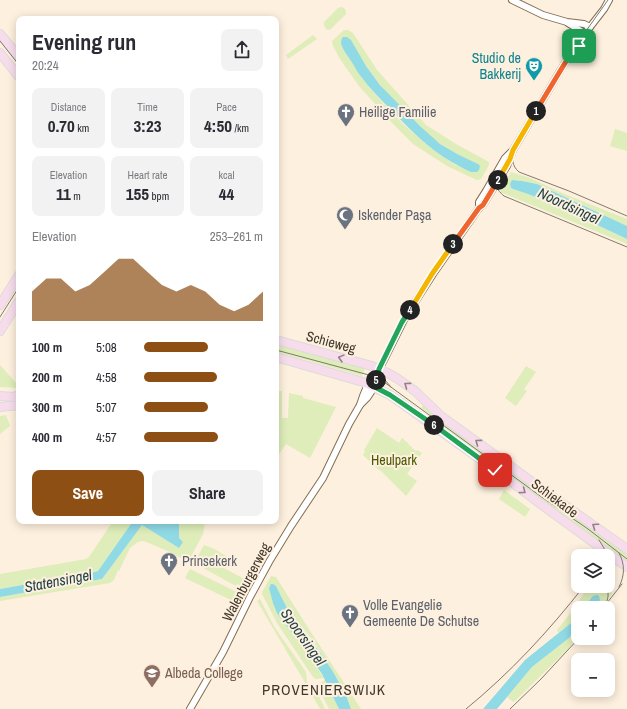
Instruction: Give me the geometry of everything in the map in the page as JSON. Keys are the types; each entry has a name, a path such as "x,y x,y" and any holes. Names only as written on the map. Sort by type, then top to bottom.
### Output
{"main road":[{"path":"0,34 16,53"},
{"path":"0,53 16,73"},
{"path":"0,305 16,280"},
{"path":"0,330 16,306"},
{"name":"Schieweg","path":"279,341 379,369"},
{"name":"Schieweg","path":"279,358 371,385"},
{"name":"Schiekade","path":"379,369 398,379 415,391 441,416 627,549"},
{"name":"Schiekade","path":"371,385 390,395 442,431 627,567"},
{"path":"0,396 16,396"},
{"path":"0,407 16,405"}],"street":[{"path":"512,0 543,14 567,22 584,24 590,27"},
{"path":"586,34 598,20 609,0"},
{"path":"586,34 604,9"},
{"path":"567,22 586,34"},
{"name":"Walenburgerweg","path":"190,709 223,652 269,562 323,478 349,424 360,406 363,396 371,385 402,322 432,274 479,208 483,205 503,172 513,150 554,81 576,45 586,34"}],"green space":[{"path":"341,7 345,9 346,14 331,29 328,30 324,27 324,22 338,8"},
{"path":"344,30 348,30 353,33 377,70 426,125 489,162 489,165 481,179 477,180 447,166 413,144 359,86 340,59 332,41","holes":["349,38 366,66 386,92 431,137 459,155 457,166 430,147 404,125 370,88 342,47"]},
{"path":"313,35 317,39 288,59 286,55"},
{"path":"615,129 627,133 627,151 610,146"},
{"path":"511,172 530,178 567,195 627,219 627,226 537,184 515,180 513,189 542,199 627,239 627,244 500,192"},
{"path":"279,346 294,348 365,368 362,376 279,353"},
{"path":"0,365 16,383 16,388 0,387"},
{"path":"526,366 536,372 524,389 527,391 516,406 505,398"},
{"path":"279,391 282,391 282,418 288,418 289,393 336,407 310,458 286,444 279,454"},
{"path":"425,403 502,462 497,468 439,425 440,422 421,408"},
{"path":"6,415 10,426 0,434 0,416"},
{"name":"Heulpark","path":"377,428 399,443 402,438 404,439 412,448 422,453 407,474 417,481 406,496 363,455 365,452 364,450"},
{"path":"510,467 627,553 627,562 615,553 615,549 609,549 504,473"},
{"path":"504,490 530,509 525,517 499,499"},
{"path":"111,524 131,524 98,571 0,589 0,574 86,559 89,557"},
{"path":"179,524 205,524 203,534 188,562 149,543 143,541 138,542 130,548 114,580 110,583 0,601 0,597 102,579 142,525 179,548"},
{"path":"204,545 228,557 222,567 248,581 244,587 241,588 241,586 237,584 236,586 194,563"},
{"path":"190,569 241,594 237,602 185,578"},
{"path":"271,576 276,577 361,709 351,709 347,697 332,670 314,642 287,608 276,586 282,620 324,678 316,679 313,677 277,623 262,594"},
{"path":"584,593 612,594 606,601 579,601"},
{"path":"260,599 275,628 306,672 307,682 309,685 307,686 257,601"},
{"path":"571,612 571,623 558,633 557,630"},
{"path":"571,636 571,645 567,650 515,701 513,702 507,697 532,667"},
{"path":"325,680 339,709 329,709 318,687 318,684"},
{"path":"310,687 316,690 325,709 320,709 308,688"}],"water":[{"path":"343,37 347,37 351,40 366,66 380,85 421,127 440,144 478,164 480,166 479,170 477,172 471,172 453,163 435,151 411,130 359,74 342,46 341,40"},
{"name":"Noordsingel","path":"512,180 537,184 627,226 627,239 546,201 511,188 510,184"},
{"name":"Statensingel","path":"131,524 179,524 179,538 183,542 179,548 142,525 102,579 0,597 0,589 98,571"},
{"name":"Spoorsingel","path":"271,584 276,586 287,608 332,670 347,697 351,709 339,709 322,674 277,613 269,588"},
{"path":"593,596 599,596 599,601 589,601"},
{"path":"571,623 571,636 532,667 497,709 483,709 525,660"}],"tram line":[{"path":"391,387 382,375 382,362 405,316 428,278 474,214 559,69 608,0"},
{"path":"0,41 16,61"},
{"path":"515,150 513,162 519,172 569,191 627,216"},
{"path":"496,176 495,182 500,192 504,196 627,247"},
{"path":"0,317 16,292"},
{"path":"279,351 369,375 384,382 588,529 627,559"},
{"path":"599,540 604,549"},
{"path":"619,553 624,570 619,587"},
{"path":"609,601 622,584"},
{"path":"466,709 498,681 528,651 578,593"},
{"path":"607,601 608,593"},
{"path":"510,709 541,679 573,645"}],"place":[{"name":"Studio de Bakkerij","path":"534,81"},
{"name":"Heilige Familie","path":"346,127"},
{"name":"Iskender Paşa","path":"345,230"},
{"name":"Prinsekerk","path":"169,576"},
{"name":"Volle Evangelie Gemeente De Schutse","path":"350,628"},
{"name":"Albeda College","path":"152,688"}],"district":[{"name":"PROVENIERSWIJK","path":"324,690"}],"route":[{"path":"495,470 383,390 373,386 378,376 379,369 402,322 432,274 479,208 483,205 507,166 513,150 560,71 572,52 579,46"}]}
